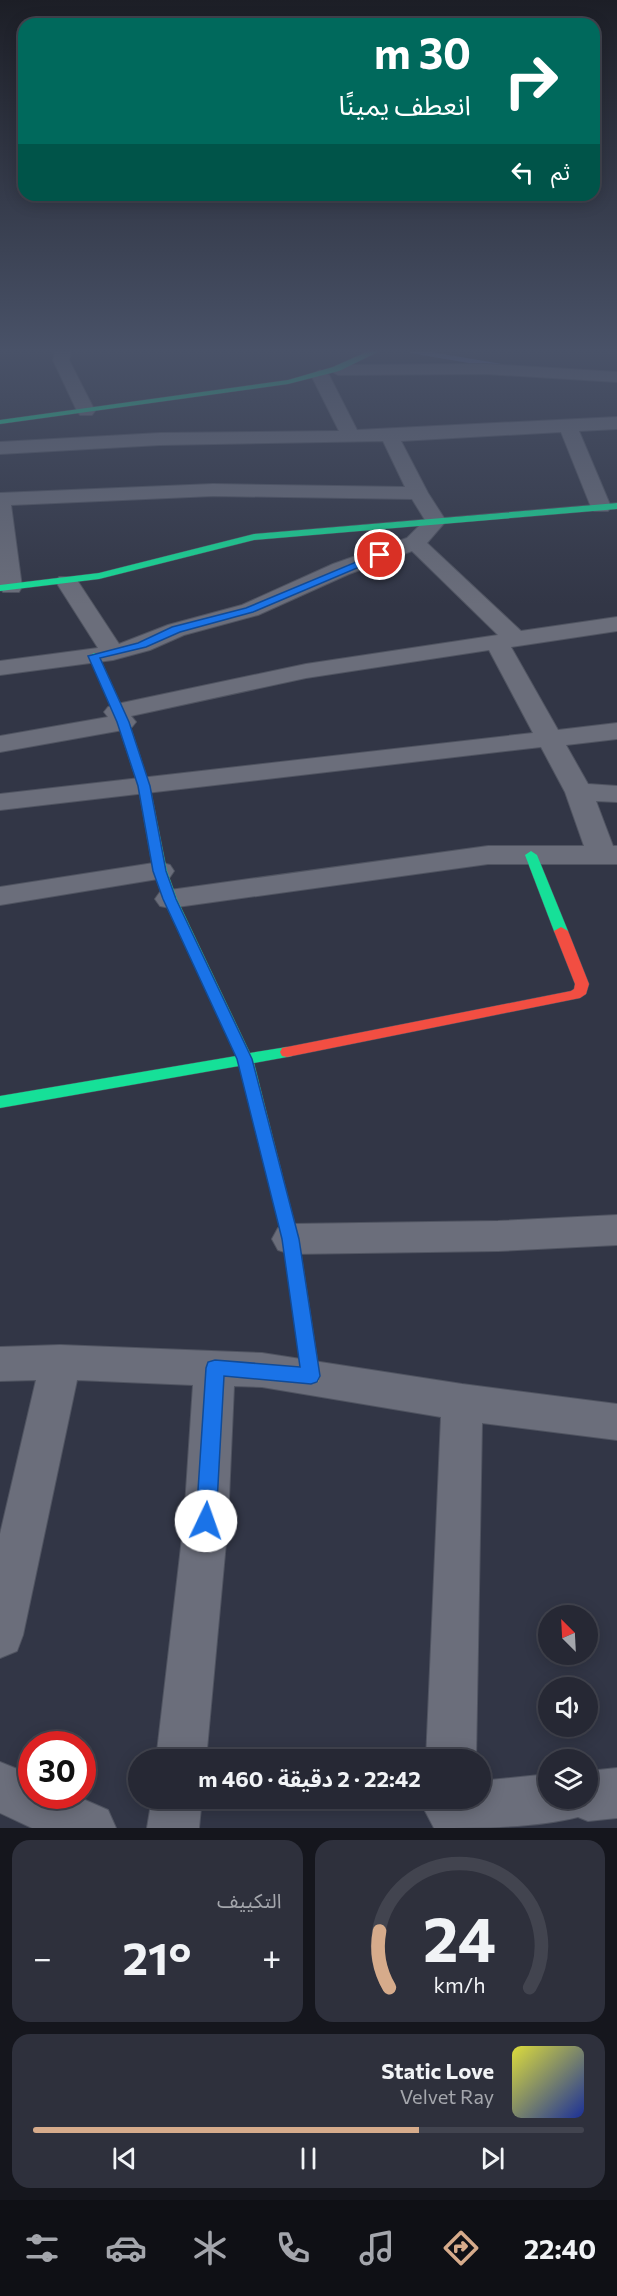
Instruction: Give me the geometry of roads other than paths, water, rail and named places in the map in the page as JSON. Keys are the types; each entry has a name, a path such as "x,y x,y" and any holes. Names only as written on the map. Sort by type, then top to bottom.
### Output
{"street":[{"path":"0,448 160,439 403,434"},
{"path":"418,493 213,490 0,500 5,588 67,582 127,570 254,537 609,507 572,434"},
{"path":"389,435 418,493 436,521"},
{"path":"0,668 103,655 142,645 176,630 250,610 341,569 415,543 436,521"},
{"path":"170,899 488,855 609,855 579,792 550,740 506,641 415,543"},
{"path":"67,582 103,655 120,717 144,786 160,871 170,899 245,1059 291,1239 311,1376"},
{"path":"0,744 306,671 617,624"},
{"path":"0,802 617,731"},
{"path":"579,792 617,794"},
{"path":"0,1102 395,1032 575,995 582,991 582,984 531,855"},
{"path":"0,896 160,871"},
{"path":"291,1239 498,1236 617,1230"},
{"path":"0,1364 60,1362 215,1368 311,1376 462,1402 617,1422"},
{"path":"0,1635 60,1362"},
{"path":"182,1749 206,1521 215,1368"},
{"path":"451,1749 462,1402"},
{"path":"0,1787 90,1828"},
{"path":"598,1795 617,1794"},
{"path":"450,1812 538,1801"},
{"path":"173,1828 176,1809"}]}
